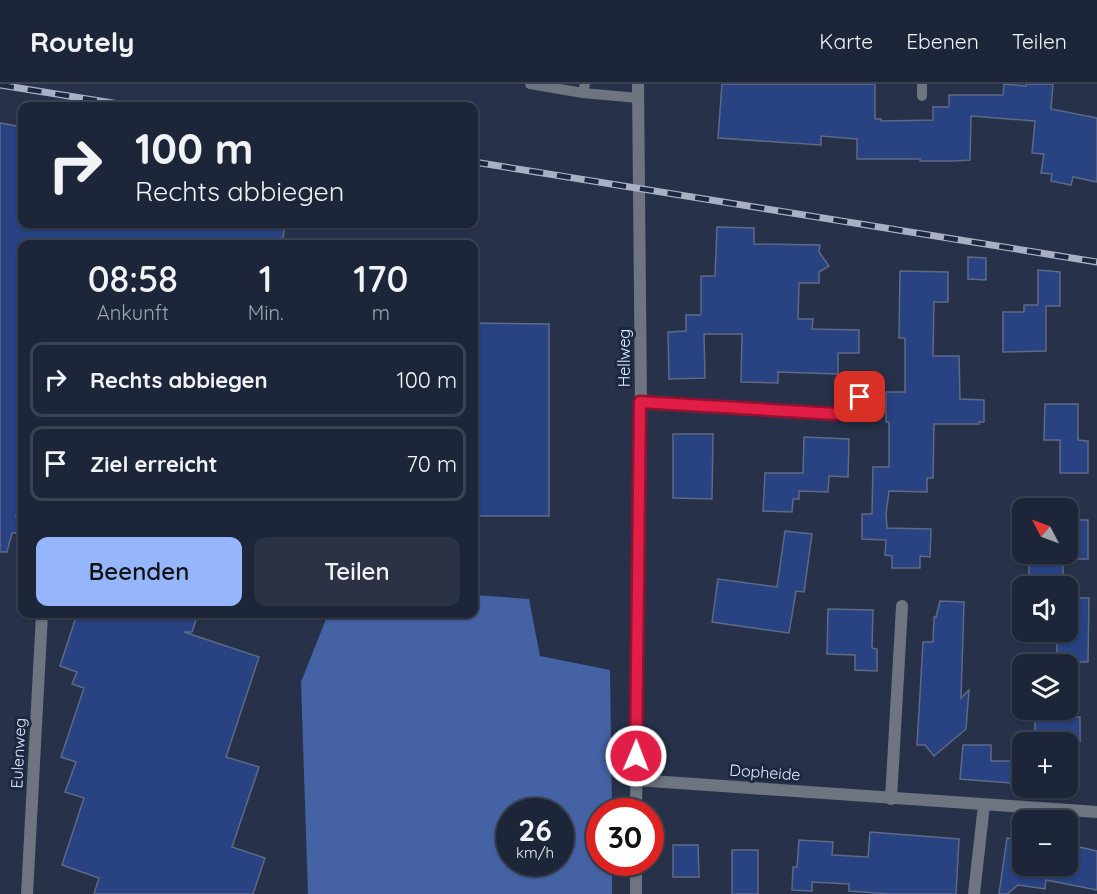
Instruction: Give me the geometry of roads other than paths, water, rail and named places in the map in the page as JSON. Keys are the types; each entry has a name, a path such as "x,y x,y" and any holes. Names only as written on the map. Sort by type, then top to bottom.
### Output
{"street":[{"name":"Hellweg","path":"636,798 640,402 638,84"},
{"path":"891,799 902,606"},
{"name":"Eulenweg","path":"27,894 42,618"},
{"name":"Dopheide","path":"636,780 1097,812"},
{"path":"974,894 984,805"},
{"path":"636,876 636,894"}],"lane":[{"path":"530,84 584,88 638,98"},
{"path":"640,402 836,414 860,397"}],"railway":[{"path":"0,85 106,102"},
{"path":"478,163 1097,262"}]}
